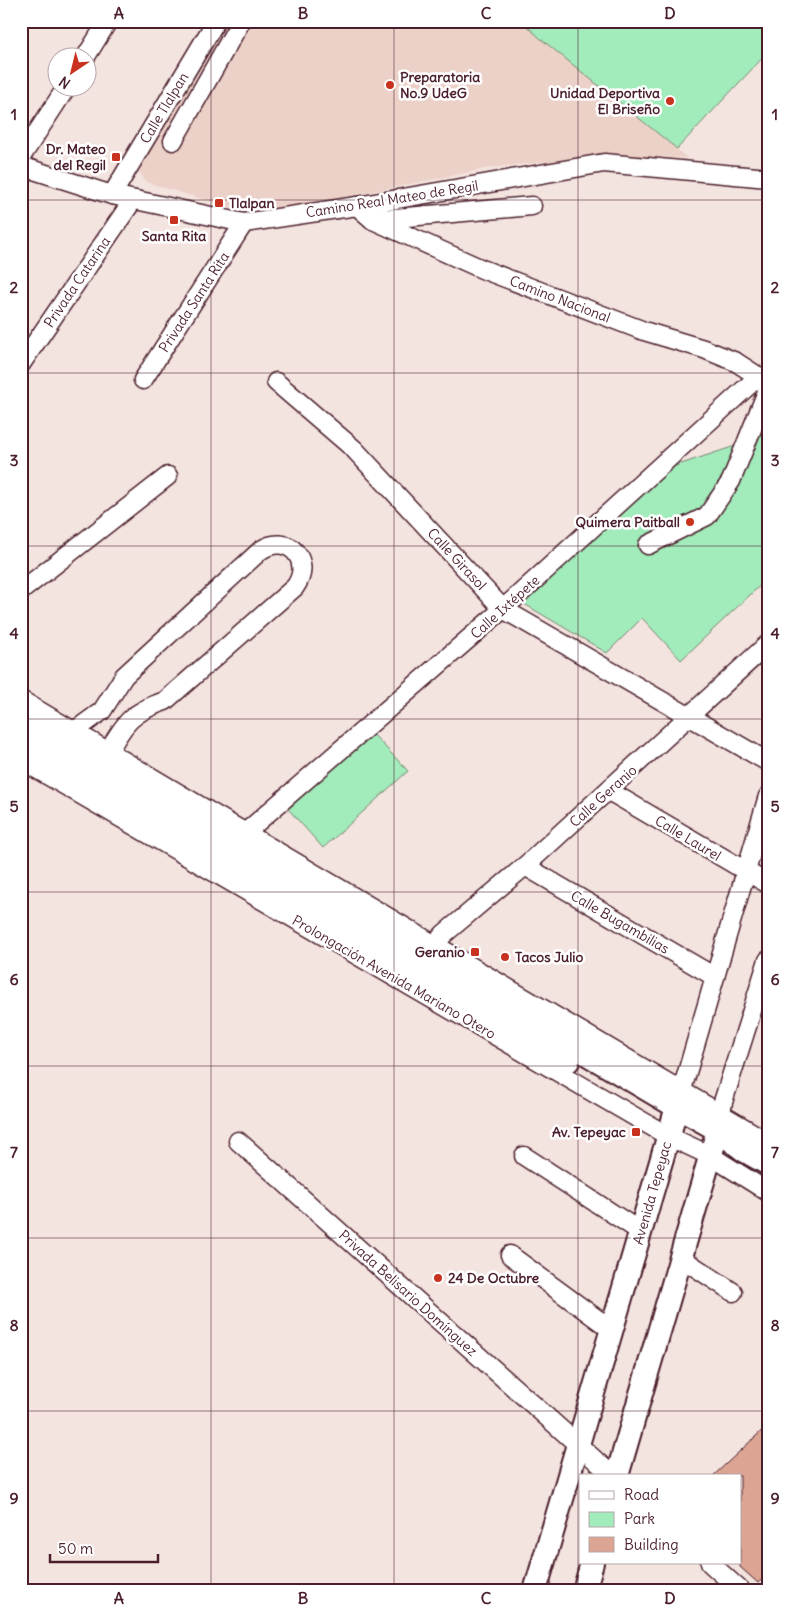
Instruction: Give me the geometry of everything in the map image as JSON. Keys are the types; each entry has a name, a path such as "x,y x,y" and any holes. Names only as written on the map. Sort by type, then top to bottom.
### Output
{"main road":[{"name":"Prolongación Avenida Mariano Otero","path":"21,721 136,798 675,1114 768,1164"},
{"name":"Prolongación Avenida Mariano Otero","path":"21,741 136,798"},
{"path":"108,752 136,798"},
{"path":"82,796 136,798"},
{"name":"Avenida Tepeyac","path":"535,1591 675,1114"},
{"path":"618,1474 716,1136"},
{"path":"584,1591 592,1564"}],"street":[{"path":"91,48 108,21"},
{"name":"Calle Tlalpan","path":"112,195 216,21"},
{"path":"173,141 241,21"},
{"path":"21,157 59,98"},
{"name":"Camino Real Mateo de Regil","path":"21,166 112,195 244,223 604,164 768,178"},
{"name":"Privada Catarina","path":"21,364 133,200"},
{"name":"Camino Nacional","path":"356,206 373,220 482,269 644,331 704,349 736,362 765,383"},
{"path":"373,220 532,206"},
{"name":"Privada Santa Rita","path":"143,380 244,223"},
{"name":"Calle Girasol","path":"276,382 354,449 504,609 768,762"},
{"path":"648,546 707,516 731,481 765,383"},
{"name":"Calle Ixtépete","path":"246,832 765,383"},
{"path":"21,591 168,476"},
{"path":"73,730 80,728 102,711 124,676 261,550 280,544 292,549 297,554 302,567 302,574 295,587 165,700 147,707 131,717 108,752"},
{"name":"Calle Geranio","path":"434,944 609,791 768,644"},
{"name":"Prolongación Avenida Mariano Otero","path":"21,700 434,944 675,1114"},
{"name":"Prolongación Avenida Mariano Otero","path":"21,760 82,796 716,1136 768,1192"},
{"name":"Calle Laurel","path":"609,791 768,884"},
{"name":"Avenida Tepeyac","path":"675,1114 768,796"},
{"name":"Calle Bugambilias","path":"525,866 715,977"},
{"path":"768,960 762,1002 716,1136 768,1142"},
{"name":"Privada Belisario Domínguez","path":"238,1141 611,1474"},
{"path":"524,1156 641,1232"},
{"path":"510,1255 612,1330"},
{"path":"681,1258 733,1292"},
{"path":"711,1564 740,1591"}],"shaded area":[{"name":"Preparatoria No.9 UdeG","path":"218,21 521,21 687,158 595,156 490,168 286,209 253,211 221,205 146,182 134,164"}],"green space":[{"name":"Unidad Deportiva El Briseño","path":"521,21 768,21 768,52 677,149"},
{"name":"Quimera Paitball","path":"768,418 768,578 681,660 642,618 607,653 521,602 675,466 735,446"},
{"path":"372,733 408,771 323,848 288,809"}],"building":[{"path":"768,1425 768,1574 758,1583 740,1567 740,1564 742,1564 742,1474 715,1474"}],"place":[{"name":"Preparatoria No.9 UdeG","path":"390,85"},
{"name":"Unidad Deportiva El Briseño","path":"670,101"},
{"name":"Dr. Mateo del Regil","path":"116,157"},
{"name":"Tlalpan","path":"219,203"},
{"name":"Santa Rita","path":"174,220"},
{"name":"Quimera Paitball","path":"690,522"},
{"name":"Geranio","path":"475,952"},
{"name":"Tacos Julio","path":"505,957"},
{"name":"Av. Tepeyac","path":"636,1132"},
{"name":"24 De Octubre","path":"438,1278"}]}
